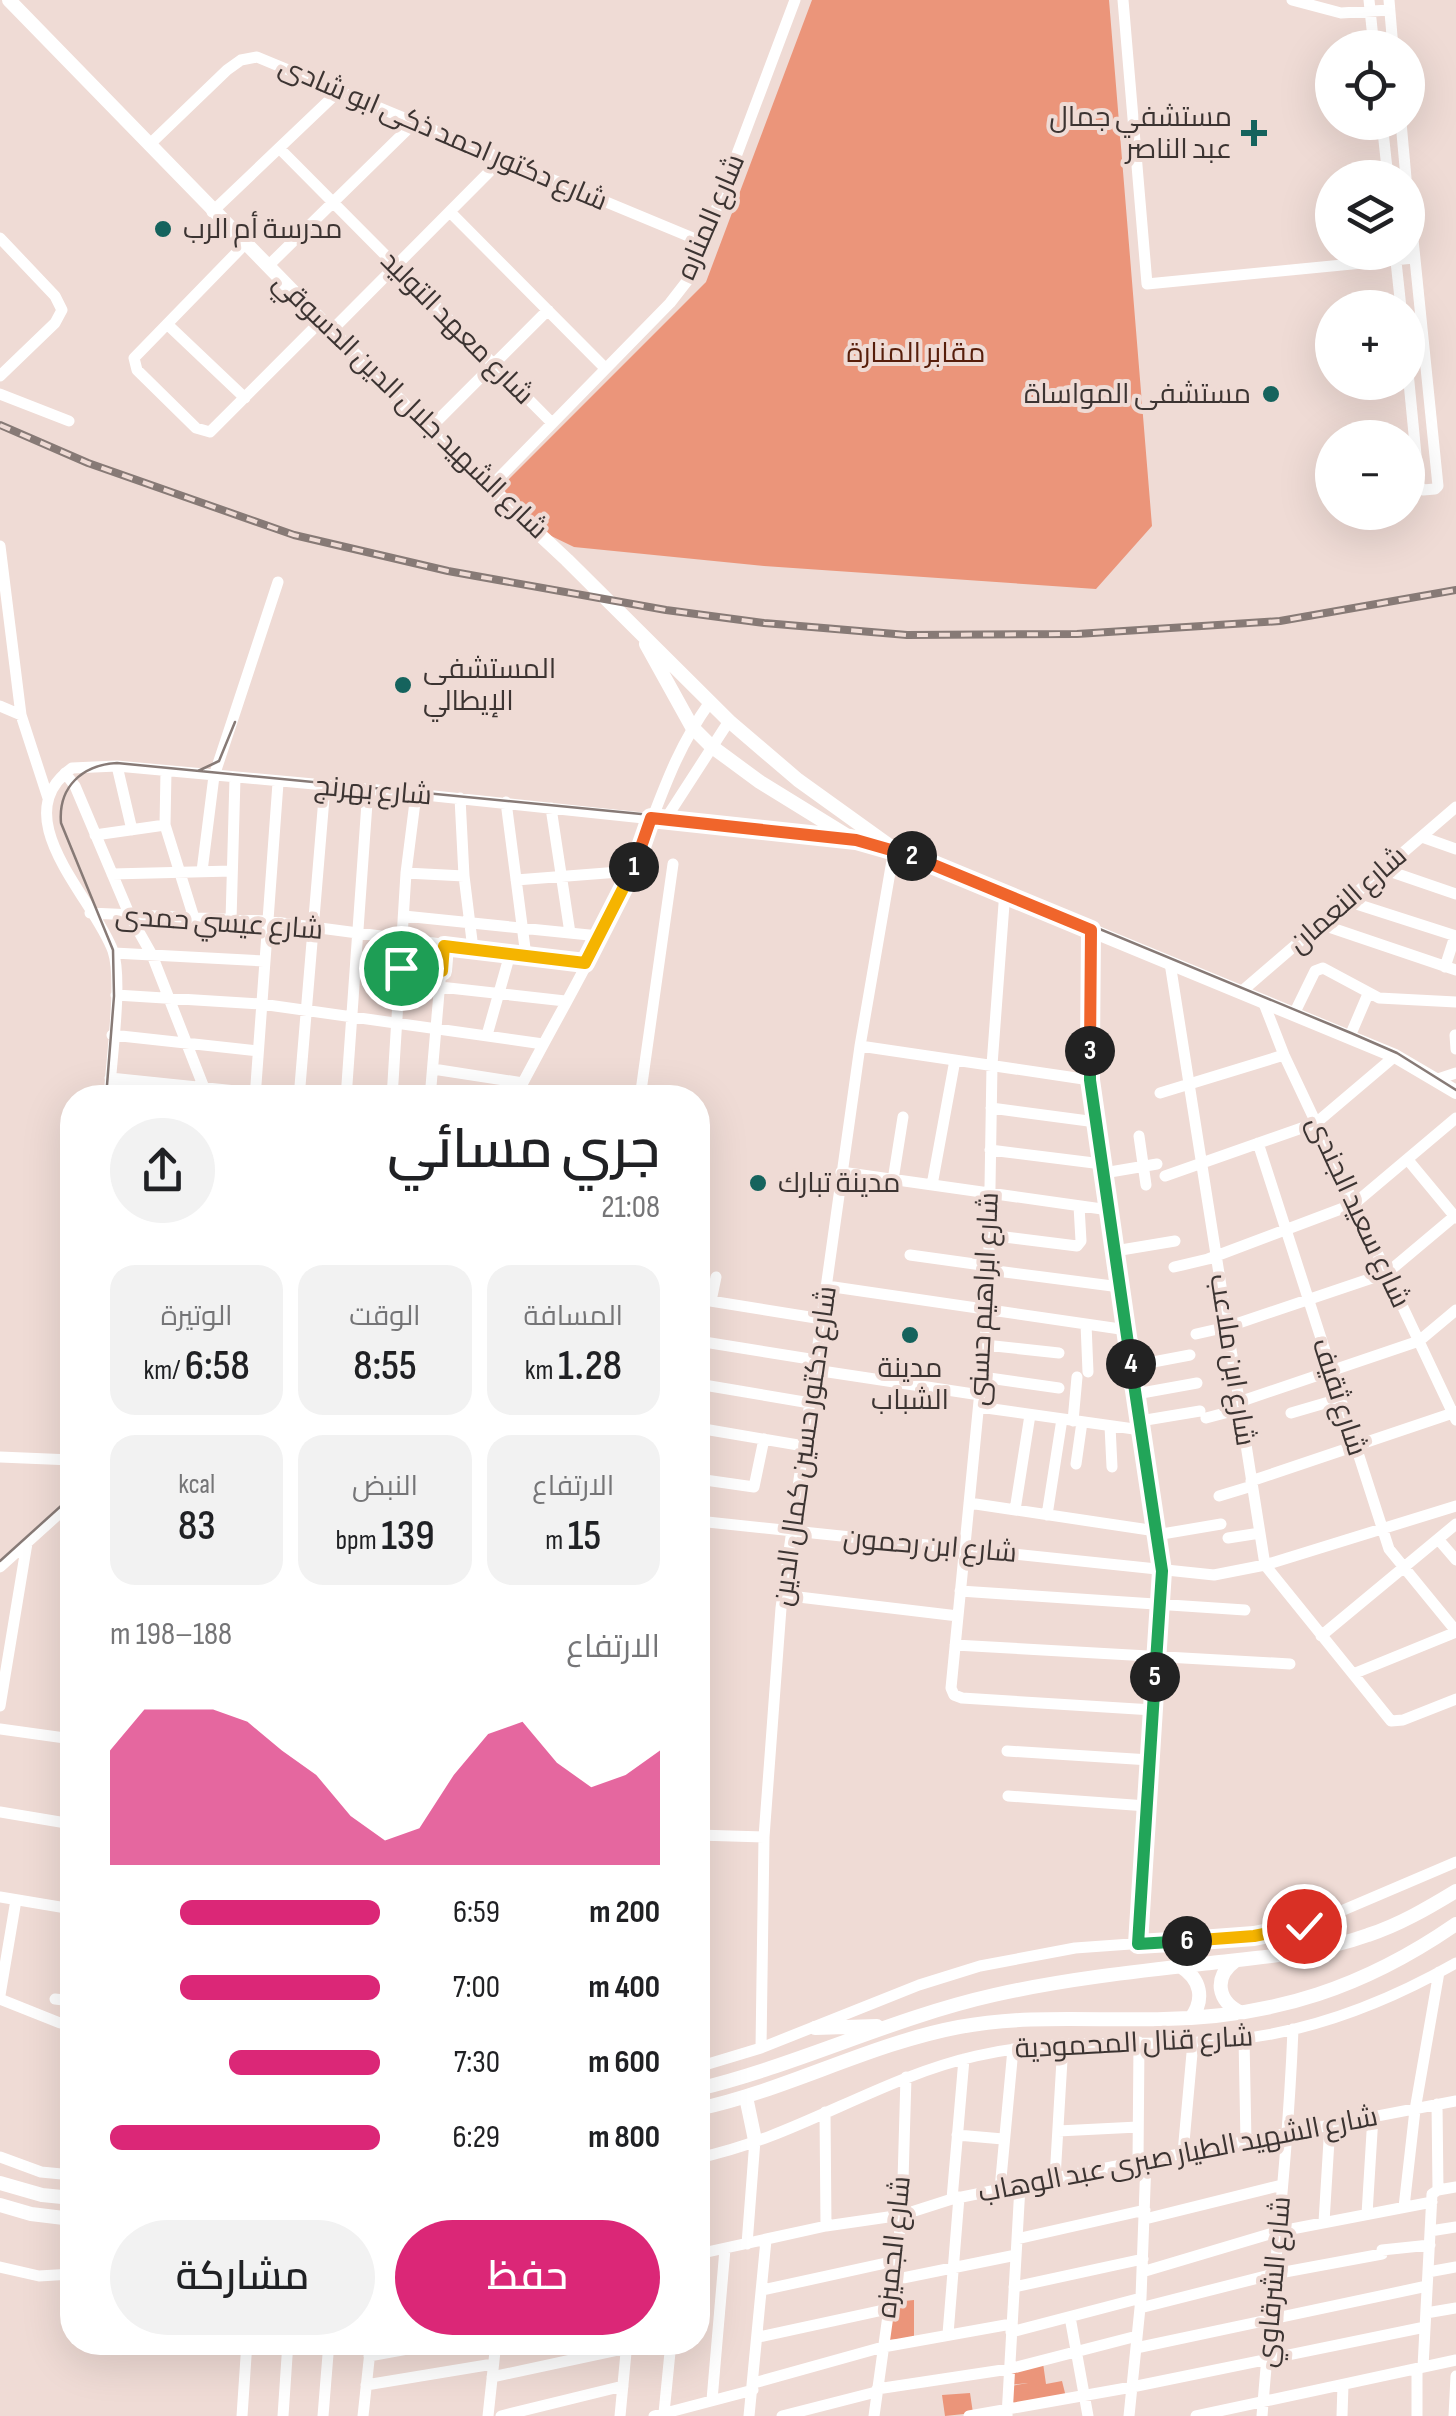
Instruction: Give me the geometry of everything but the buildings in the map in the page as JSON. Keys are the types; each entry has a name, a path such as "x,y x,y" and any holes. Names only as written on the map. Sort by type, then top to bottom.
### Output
{"main road":[{"name":"شارع الشهيد جلال الدين الدسوقي","path":"9,0 428,430 567,560 729,721 798,780 894,849"},
{"name":"شارع الشهيد جلال الدين الدسوقي","path":"644,638 692,727 710,746 772,790 856,840 894,849 1008,894 1350,1036 1395,1056 1456,1092"},
{"path":"710,2086 958,2004 1029,1988 1316,1949 1370,1935 1410,1918 1456,1891"},
{"path":"710,2106 888,2046 959,2027 1048,2017 1191,2018 1242,2013 1304,2000 1356,1982 1398,1961 1456,1924"},
{"path":"1236,1960 1224,1972 1220,1988 1227,2004 1242,2013"},
{"path":"1180,1966 1193,1976 1200,1990 1199,2005 1191,2018"},
{"path":"815,2028 888,2026"},
{"path":"746,2097 755,2140"},
{"path":"0,2183 60,2197"},
{"path":"0,2205 60,2218"}],"street":[{"name":"شارع المناره","path":"490,486 678,294 696,266 795,0"},
{"path":"1124,0 1148,284 1315,265"},
{"path":"1292,0 1331,12 1389,5 1391,30"},
{"name":"شارع دكتور احمد ذكى ابو شادى","path":"149,146 240,60 257,58 705,243"},
{"path":"212,212 340,90"},
{"path":"268,266 415,122"},
{"name":"شارع معهد التوليد","path":"279,148 552,423"},
{"path":"246,244 134,358 133,364 196,428 210,432 395,267 503,158"},
{"path":"450,212 605,368"},
{"path":"0,238 55,296 62,310 55,323 0,376"},
{"path":"428,430 548,310"},
{"path":"167,324 244,398"},
{"path":"1411,400 1419,486 1423,490 1435,489 1438,486 1425,362"},
{"path":"0,394 69,422"},
{"path":"0,546 21,715 48,798"},
{"path":"202,871 214,776 278,582"},
{"path":"433,1069 523,1083 632,872 670,768 710,702"},
{"path":"0,706 21,715"},
{"path":"665,820 729,721"},
{"path":"117,766 132,830"},
{"name":"شارع بهرنج","path":"65,773 72,768 117,766 856,840"},
{"path":"166,771 165,825 194,918"},
{"path":"110,1085 116,995 114,953 47,827 48,798 65,773 75,786 130,916 152,955 202,1085"},
{"path":"231,920 235,778"},
{"path":"256,1085 278,783"},
{"path":"302,1085 325,786"},
{"path":"347,1085 368,789"},
{"path":"393,1085 406,873 416,794"},
{"path":"460,798 473,949"},
{"path":"506,802 526,956"},
{"path":"552,808 570,933"},
{"name":"شارع النعمان","path":"1240,992 1455,809"},
{"path":"96,835 165,825"},
{"path":"1422,836 1456,849"},
{"name":"شارع دكتور حسين كمال الدين","path":"761,2048 764,1837 782,1595 841,1172 894,849"},
{"path":"642,1085 674,864"},
{"path":"1383,870 1456,894"},
{"path":"112,874 232,871"},
{"path":"516,880 632,872"},
{"path":"406,873 464,876"},
{"name":"شارع ابراهيم حسنى","path":"1008,894 1004,904 992,1065 988,1310 951,1688 954,1695 962,1698 1153,1710"},
{"path":"1320,924 1450,968 1455,936 1347,901"},
{"name":"شارع عيسي حمدى","path":"90,913 267,921 585,963"},
{"path":"404,916 599,936"},
{"path":"1091,930 1090,1080 1162,1571 1138,1944"},
{"path":"431,1085 444,946"},
{"path":"114,953 264,961"},
{"path":"487,1035 510,954"},
{"name":"شارع ابن ملاعب","path":"1170,962 1265,1565 1386,1716 1397,1722 1456,1698"},
{"path":"401,968 442,971"},
{"path":"1294,1014 1315,971 1323,968 1368,994 1392,1000 1456,1002"},
{"path":"440,987 565,1001"},
{"path":"1350,1036 1368,994"},
{"path":"116,995 261,1004 544,1044"},
{"name":"شارع سعيد الجندى","path":"1263,1002 1284,1055 1455,1416"},
{"path":"112,1035 258,1051"},
{"path":"1455,1035 1456,1048"},
{"path":"860,1046 1090,1080"},
{"path":"1160,1093 1284,1055"},
{"path":"1165,1176 1316,1123 1395,1056"},
{"path":"932,1185 955,1060"},
{"path":"1434,1080 1456,1073"},
{"path":"110,1078 158,1085"},
{"path":"991,1108 1096,1122"},
{"path":"894,1180 903,1117"},
{"path":"1174,1267 1215,1256 1354,1204 1456,1118"},
{"path":"1139,1136 1146,1185"},
{"name":"شارع ثقيف","path":"1258,1143 1390,1549 1456,1632"},
{"path":"990,1150 1103,1168 1158,1164"},
{"path":"1196,1334 1386,1273 1456,1216 1408,1160"},
{"path":"841,1172 1109,1210"},
{"path":"989,1235 1077,1246 1078,1206"},
{"path":"1115,1251 1175,1241"},
{"path":"910,1255 1120,1287"},
{"path":"716,1277 712,1301 822,1320"},
{"path":"827,1286 1127,1330"},
{"path":"710,1343 1030,1414 1110,1426 1141,1426 1239,1405 1418,1341 1456,1310"},
{"path":"1046,1515 1082,1374 1086,1324"},
{"path":"984,1345 1059,1353"},
{"path":"1132,1366 1190,1356"},
{"path":"982,1377 1059,1388"},
{"path":"1136,1394 1197,1383"},
{"path":"710,1386 810,1403"},
{"path":"1291,1413 1339,1398"},
{"path":"1015,1510 1030,1414"},
{"path":"1219,1496 1455,1416"},
{"path":"1072,1421 1076,1464"},
{"path":"1110,1426 1112,1467"},
{"path":"710,1430 804,1446"},
{"path":"710,1481 754,1487 764,1439"},
{"path":"0,1457 60,1460"},
{"path":"969,1503 1156,1533 1221,1524"},
{"name":"شارع ابن رحمون","path":"710,1523 1214,1575 1265,1565 1456,1506"},
{"path":"0,1567 60,1513"},
{"path":"1322,1636 1456,1524"},
{"path":"1228,1538 1260,1533"},
{"path":"1438,1539 1456,1560"},
{"path":"0,1706 27,1543"},
{"path":"960,1592 1245,1610"},
{"path":"782,1595 958,1616"},
{"path":"1353,1674 1456,1632"},
{"path":"955,1645 1290,1664"},
{"path":"0,1729 60,1736"},
{"path":"1007,1751 1150,1760"},
{"path":"1008,1796 1147,1806"},
{"path":"0,1812 60,1822"},
{"path":"710,1835 764,1837"},
{"path":"710,2063 980,1966 1059,1950 1254,1936 1287,1930 1456,1862"},
{"path":"0,1897 60,1907"},
{"path":"16,1900 0,1997 60,2023"},
{"name":"شارع قنال المحمودية","path":"710,2154 755,2140 906,2077 964,2059 1064,2043 1193,2042 1293,2029 1373,2004 1456,1963"},
{"path":"1404,2207 1414,2110 1439,1972"},
{"path":"55,2000 60,2000"},
{"name":"شارع الشرقاوي","path":"1262,2416 1276,2232 1289,2134 1293,2029"},
{"path":"1244,2038 1246,2142"},
{"path":"1129,2416 1145,2214 1138,2126 1140,2042"},
{"path":"1183,2153 1193,2042"},
{"path":"1056,2178 1064,2043"},
{"path":"1000,2190 1014,2049"},
{"path":"948,2334 964,2059"},
{"name":"شارع الجميزه","path":"874,2416 902,2214 906,2077"},
{"name":"شارع الشهيد الطيار صبرى عبد الوهاب","path":"710,2252 902,2214 956,2198 1456,2101"},
{"path":"1417,2416 1435,2196 1437,2104"},
{"path":"825,2112 826,2226"},
{"path":"1367,2214 1372,2116"},
{"path":"1324,2222 1330,2124"},
{"path":"1058,2131 1138,2126"},
{"path":"957,2135 1003,2140"},
{"path":"747,2244 755,2140"},
{"path":"0,2157 41,2172 60,2174"},
{"path":"1017,2238 1282,2185"},
{"path":"1007,2413 1020,2186"},
{"path":"1014,2287 1143,2265 1276,2232 1404,2207 1456,2187"},
{"path":"669,2355 659,2415 707,2406 754,2387 883,2347 948,2334 1011,2328 1382,2254 1382,2250 1456,2227"},
{"path":"750,2416 766,2240"},
{"path":"707,2406 724,2249"},
{"path":"892,2280 1016,2255"},
{"path":"763,2290 895,2262"},
{"path":"0,2267 39,2276 60,2275"},
{"path":"1428,2272 1456,2268"},
{"path":"782,2416 876,2390 1008,2369 1078,2351 1428,2286"},
{"path":"969,2416 1007,2413 1268,2359 1426,2320 1456,2308"},
{"path":"758,2337 888,2309"},
{"path":"1070,2317 1088,2416"},
{"path":"242,2416 246,2355"},
{"path":"283,2416 287,2355"},
{"path":"322,2416 328,2355"},
{"path":"363,2416 369,2355"},
{"path":"487,2416 495,2355"},
{"path":"366,2385 493,2370 573,2355"},
{"path":"620,2416 626,2355"},
{"path":"1196,2416 1456,2360"},
{"path":"1454,2416 1456,2376"},
{"path":"1342,2416 1343,2384"},
{"path":"500,2416 622,2386"}],"green space":[{"name":"مقابر المنارة","path":"812,0 1109,0 1152,526 1096,589 764,566 574,547 543,532 501,487 706,282"},
{"path":"914,2300 914,2338 886,2340 895,2302"},
{"path":"1043,2363 1046,2384 1062,2381 1066,2397 1009,2406 1011,2386 1028,2383 1010,2385 1011,2371"},
{"path":"970,2393 973,2413 945,2416 942,2395"}],"tram line":[{"path":"198,771 219,761 235,722"},
{"path":"107,1085 114,996 113,950 61,823 61,810 68,789 83,773 117,763 846,835 911,851 1351,1033 1397,1053 1456,1090"},
{"path":"0,1561 60,1507"}],"railway":[{"path":"0,425 88,463 294,535 448,571 666,610 764,623 907,635 1077,634 1280,621 1456,590"}],"place":[{"name":"مستشفي جمال عبد الناصر","path":"1254,133"},
{"name":"مدرسة أم الرب","path":"163,229"},
{"name":"مستشفى المواساة","path":"1271,394"},
{"name":"المستشفى الإيطالي","path":"403,685"},
{"name":"مدينة تبارك","path":"758,1183"},
{"name":"مدينة الشباب","path":"910,1335"}],"route":[{"path":"401,968 442,971 444,946 585,963 632,872 651,818 856,840 894,849 1091,930 1090,1080 1162,1571 1138,1944 1254,1936 1304,1926"}]}
